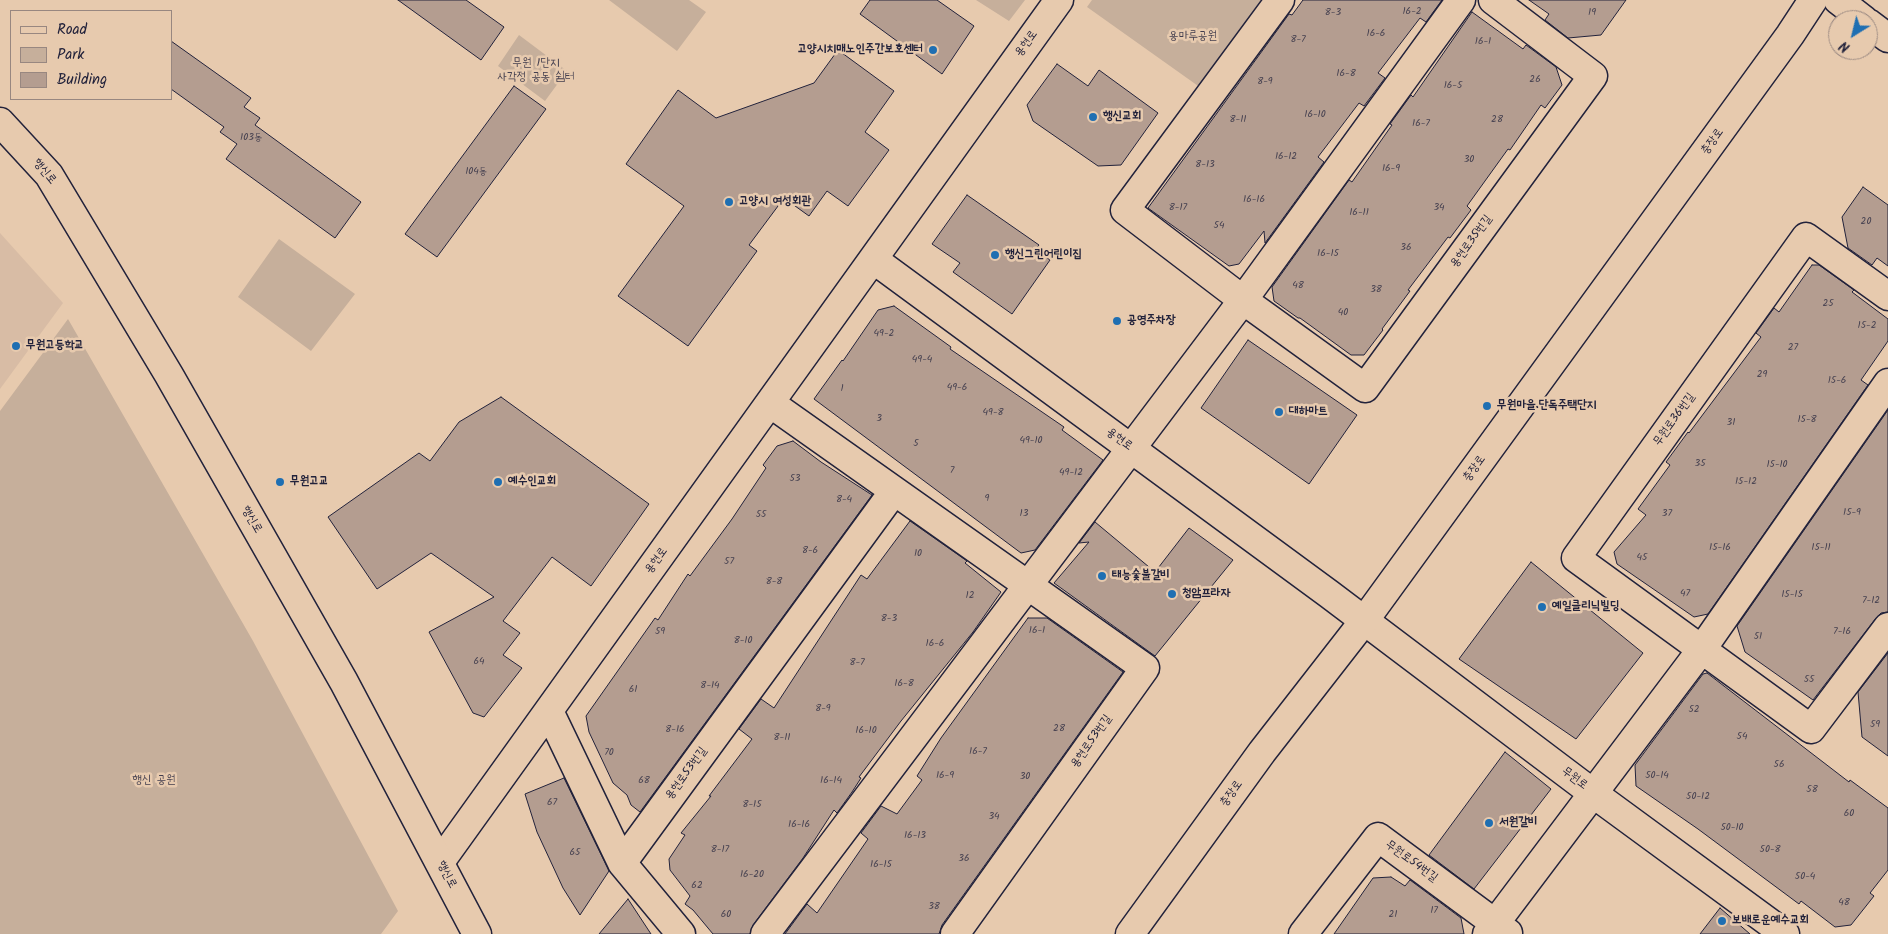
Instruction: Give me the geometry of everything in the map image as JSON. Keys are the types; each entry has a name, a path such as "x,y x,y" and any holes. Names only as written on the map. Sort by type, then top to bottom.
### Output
{"street":[{"name":"용현로","path":"440,862 1059,0"},
{"name":"용현로35번길","path":"1280,0 1125,210 1243,300 1365,388 1593,76 1493,0"},
{"path":"765,934 1243,300 1461,0"},
{"name":"충장로","path":"1130,934 1262,752 1364,621 1790,35 1813,0"},
{"path":"1838,0 1851,10"},
{"name":"행신로","path":"0,122 49,174 159,358 344,682 477,934"},
{"name":"무원로36번길","path":"1888,296 1806,237 1576,558 1811,729 1888,627"},
{"name":"용현로","path":"873,259 1364,621"},
{"path":"1594,794 1702,649 1888,382"},
{"name":"용현로53번길","path":"770,403 1145,668 955,934"},
{"name":"용현로53번길","path":"622,863 894,491"},
{"name":"무원로","path":"1364,621 1594,794 1785,934"},
{"path":"549,711 622,863 681,934"},
{"name":"무원로54번길","path":"1304,934 1378,837 1497,930 1594,794"}],"shaded area":[{"name":"무원고등학교","path":"0,233 63,303 0,389"}],"green space":[{"path":"609,0 689,0 706,12 677,51"},
{"path":"976,0 1025,0 1009,21"},
{"name":"용마루공원","path":"1092,0 1269,0 1201,88 1087,7"},
{"name":"무원 1단지 사각정 공동 쉼터","path":"519,35 567,71 545,101 498,66"},
{"path":"279,239 355,294 311,351 238,297"},
{"name":"행신 공원","path":"68,319 253,641 398,911 381,934 0,934 0,411"}],"building":[{"path":"398,0 466,0 504,27 481,60"},
{"name":"고양시치매노인주간보호센터","path":"870,0 937,0 974,26 942,74 860,14"},
{"path":"1303,0 1442,0 1426,22 1420,18 1378,73 1385,78 1364,106 1359,103 1318,157 1324,162 1265,243 1264,231 1239,264 1229,266 1148,208 1289,14 1292,15"},
{"path":"1529,0 1626,0 1601,35 1568,38 1545,20 1549,14"},
{"path":"1472,12 1523,49 1526,45 1556,67 1562,85 1545,108 1541,105 1510,150 1508,149 1467,206 1471,210 1408,290 1410,291 1364,355 1351,355 1274,301 1272,287 1349,180 1352,182 1392,125 1390,124 1411,95 1413,97"},
{"path":"172,42 251,98 244,107 260,118 255,125 361,202 335,238 226,159 237,144 220,132 224,127 172,90"},
{"name":"고양시 여성회관","path":"838,50 894,91 865,132 889,150 848,206 827,191 809,216 784,198 749,245 757,251 688,346 618,296 684,206 626,164 678,90 716,118 814,83"},
{"name":"행신교회","path":"1057,64 1088,86 1099,70 1158,113 1121,165 1098,166 1033,121 1027,105"},
{"path":"514,86 546,109 437,257 405,234"},
{"path":"1863,187 1888,205 1888,266 1877,258 1872,265 1848,248 1842,217"},
{"name":"행신그린어린이집","path":"967,195 1039,245 1035,250 1050,260 1012,314 953,272 960,263 932,244"},
{"path":"1812,265 1819,265 1854,290 1852,292 1888,319 1888,341 1861,380 1868,385 1708,614 1694,617 1617,564 1614,552 1646,515 1638,509 1670,465 1666,462 1761,337 1756,333 1774,308 1779,312"},
{"path":"894,306 951,347 950,349 1064,427 1062,430 1103,460 1035,550 1021,553 814,399 878,310"},
{"name":"대하마트","path":"1248,340 1357,415 1309,484 1201,408"},
{"name":"예수인교회","path":"501,397 649,504 591,586 552,557 503,621 520,633 503,655 522,668 484,717 473,713 429,632 494,597 431,553 377,589 328,517 419,453 430,461 459,422"},
{"path":"1888,410 1888,612 1881,613 1876,618 1813,700 1745,652 1737,626"},
{"path":"793,441 821,462 872,495 640,812 631,805 627,795 613,783 589,732 586,716 655,618 658,620 688,574 690,576 732,519 766,468 763,465 777,446"},
{"path":"910,521 967,561 965,563 1001,592 973,632 901,721 859,777 861,778 837,813 834,810 803,858 753,925 750,934 713,934 693,910 685,904 690,896 670,870 669,859 685,835 681,833 711,796 709,796 752,739 739,729 761,699 774,708 861,575 867,579"},
{"path":"1095,522 1155,572 1189,528 1233,560 1155,656 1054,583 1089,542 1079,543"},
{"name":"예일클리닉빌딩","path":"1531,562 1643,653 1576,739 1459,659"},
{"path":"1028,618 1047,618 1123,672 942,925 939,934 785,934 807,904 817,913 868,839 861,833 881,806 897,814 922,780 917,776 941,738"},
{"path":"1888,653 1888,756 1862,737 1858,692"},
{"path":"1707,673 1849,782 1850,780 1888,808 1888,870 1870,893 1874,896 1851,925 1835,927 1801,901 1799,904 1698,829 1636,786 1635,765 1703,674"},
{"name":"서원갈비","path":"1505,752 1551,789 1474,889 1429,855"},
{"path":"564,778 609,871 580,915 563,888 537,832 525,794"},
{"path":"1391,877 1405,886 1410,880 1461,918 1464,934 1334,934 1373,878"},
{"path":"628,899 651,934 599,934"},
{"name":"보배로운예수교회","path":"1720,908 1750,934 1700,934"}],"place":[{"name":"고양시치매노인주간보호센터","path":"933,50"},
{"name":"행신교회","path":"1093,117"},
{"name":"고양시 여성회관","path":"729,202"},
{"name":"행신그린어린이집","path":"995,255"},
{"name":"공영주차장","path":"1117,321"},
{"name":"무원고등학교","path":"16,346"},
{"name":"무원마을.단독주택단지","path":"1487,406"},
{"name":"대하마트","path":"1279,412"},
{"name":"무원고교","path":"280,482"},
{"name":"예수인교회","path":"498,482"},
{"name":"태능숯불갈비","path":"1102,576"},
{"name":"청암프라자","path":"1172,594"},
{"name":"예일클리닉빌딩","path":"1542,607"},
{"name":"서원갈비","path":"1489,823"},
{"name":"보배로운예수교회","path":"1722,921"}]}
